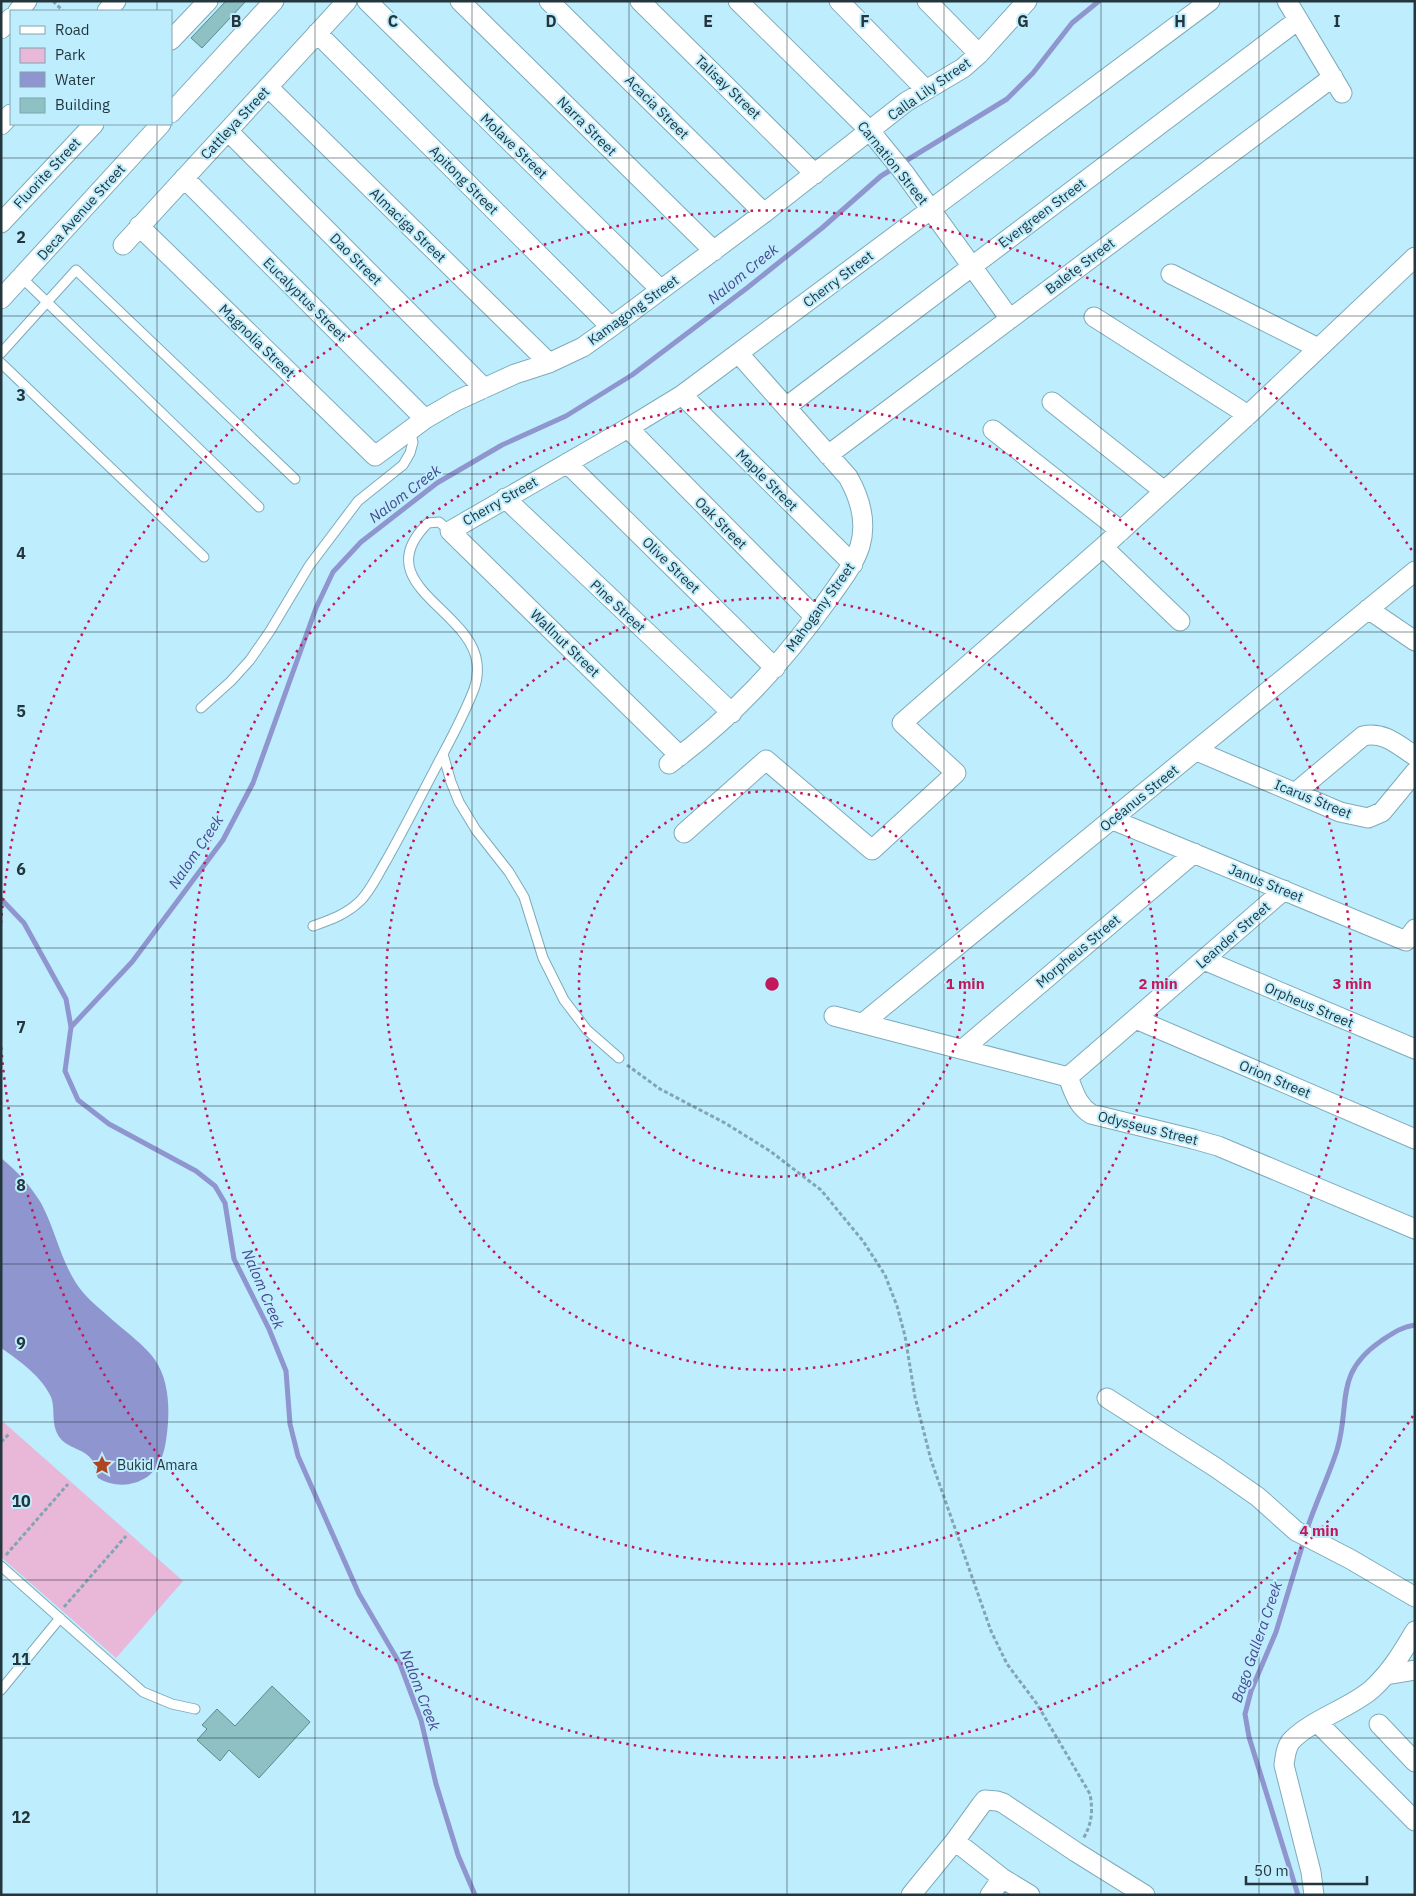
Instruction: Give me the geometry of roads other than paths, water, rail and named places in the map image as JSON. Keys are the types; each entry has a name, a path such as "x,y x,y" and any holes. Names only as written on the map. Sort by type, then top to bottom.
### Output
{"street":[{"path":"172,39 208,1"},
{"path":"172,112 274,1"},
{"name":"Cattleya Street","path":"123,245 347,1"},
{"name":"Molave Street","path":"367,1 661,290"},
{"name":"Narra Street","path":"460,1 714,251"},
{"name":"Acacia Street","path":"549,1 764,213"},
{"name":"Talisay Street","path":"640,1 816,174"},
{"name":"Carnation Street","path":"738,1 870,131 905,174 1010,319"},
{"path":"839,1 926,90"},
{"path":"927,1 979,54"},
{"name":"Cherry Street","path":"450,531 682,395 1210,1"},
{"path":"1287,1 1298,20"},
{"name":"Calla Lily Street","path":"870,131 906,102 963,68 979,54 1022,3"},
{"path":"1,29 10,19"},
{"name":"Balete Street","path":"828,455 1010,319 1337,85 1298,20"},
{"name":"Evergreen Street","path":"786,407 1298,20"},
{"name":"Apitong Street","path":"317,33 611,327"},
{"name":"Almaciga Street","path":"268,87 549,363"},
{"path":"1,124 10,115"},
{"name":"Fluorite Street","path":"1,223 93,125"},
{"name":"Deca Avenue Street","path":"1,299 160,125"},
{"name":"Dao Street","path":"228,131 484,388"},
{"name":"Kamagong Street","path":"375,456 418,425 484,388 515,374 549,363 583,347 714,251 870,131"},
{"name":"Eucalyptus Street","path":"184,178 418,425"},
{"name":"Magnolia Street","path":"140,226 375,456"},
{"path":"684,832 766,760 872,850 956,773 902,722 1121,531 1248,415 1415,257"},
{"path":"1171,274 1318,348"},
{"path":"1094,317 1248,415"},
{"name":"Mahogany Street","path":"674,760 732,713 776,668 853,564 860,547 863,529 861,509 856,492 848,477 739,354"},
{"name":"Maple Street","path":"682,395 853,564"},
{"path":"1052,402 1164,491"},
{"name":"Oak Street","path":"628,428 815,617"},
{"path":"993,430 1121,531"},
{"name":"Olive Street","path":"567,463 776,668"},
{"name":"Pine Street","path":"505,498 732,713"},
{"name":"Wallnut Street","path":"450,531 674,760"},
{"path":"1103,547 1180,621"},
{"name":"Oceanus Street","path":"863,1024 1415,570"},
{"path":"1368,609 1415,641"},
{"path":"1295,793 1363,736 1381,735 1415,756"},
{"name":"Icarus Street","path":"1197,751 1340,812 1368,818 1382,812 1415,772"},
{"name":"Janus Street","path":"1113,820 1406,941 1415,929"},
{"name":"Morpheus Street","path":"963,1049 1194,853"},
{"name":"Leander Street","path":"1068,1077 1284,890"},
{"name":"Orpheus Street","path":"1204,960 1415,1049"},
{"path":"834,1016 1068,1077"},
{"name":"Orion Street","path":"1136,1019 1415,1139"},
{"name":"Odysseus Street","path":"1068,1077 1077,1101 1092,1114 1218,1146 1415,1229"},
{"path":"1107,1398 1215,1467 1258,1497 1296,1531 1350,1559 1415,1597"},
{"path":"1314,1895 1311,1872 1284,1765 1286,1752 1291,1740 1317,1722 1354,1702 1386,1675 1415,1631"},
{"path":"1386,1675 1415,1670"},
{"path":"1317,1722 1415,1821"},
{"path":"1379,1724 1411,1753"},
{"path":"912,1895 981,1805 986,1800 991,1800 1003,1803 1145,1895"},
{"path":"955,1841 1002,1878 1030,1895"},
{"path":"990,1895 1002,1878"}],"lane":[{"path":"1,353 76,270 295,479"},
{"path":"21,277 259,507"},
{"path":"1,363 204,556"},
{"path":"202,708 231,682 250,660 270,631 309,566 358,500 403,465 410,453 418,425"},
{"path":"313,926 342,916 361,901 398,841 475,687 477,662 471,644 454,622 421,591 412,576 409,566 414,540 428,523 439,522 450,531"},
{"path":"443,754 451,782 460,802 476,830 509,872 524,897 543,958 564,1000 587,1030 619,1058"},
{"path":"1,1566 143,1692 172,1704 195,1709"},
{"path":"1,1690 59,1617"}],"water":[{"path":"1,1158 23,1179 41,1203 70,1273 79,1288 146,1349 160,1368 166,1386 168,1414 164,1451 152,1473 135,1483 122,1485 98,1478 89,1456 67,1444 57,1433 51,1397 42,1383 1,1348"}],"waterway":[{"name":"Nalom Creek","path":"475,1895 458,1855 436,1784 421,1720 400,1664 359,1594 298,1456 290,1424 286,1371 269,1329 234,1259 225,1203 215,1186 196,1171 109,1124 78,1100 65,1071 71,1027 132,962 223,840 253,783 316,608 333,572 361,542 437,483 502,445 566,416 632,375 747,288 822,228 881,176 1007,99 1033,73 1072,23 1099,1"},
{"path":"1,899 24,923 66,999 71,1027"},
{"name":"Bago Gallera Creek","path":"1306,1532 1337,1450 1346,1391 1356,1365 1366,1353 1381,1341 1401,1329 1415,1325"},
{"name":"Bago Gallera Creek","path":"1298,1895 1249,1737 1245,1714 1251,1691 1276,1632 1304,1540"}],"place":[{"name":"Bukid Amara","path":"102,1465"}]}
